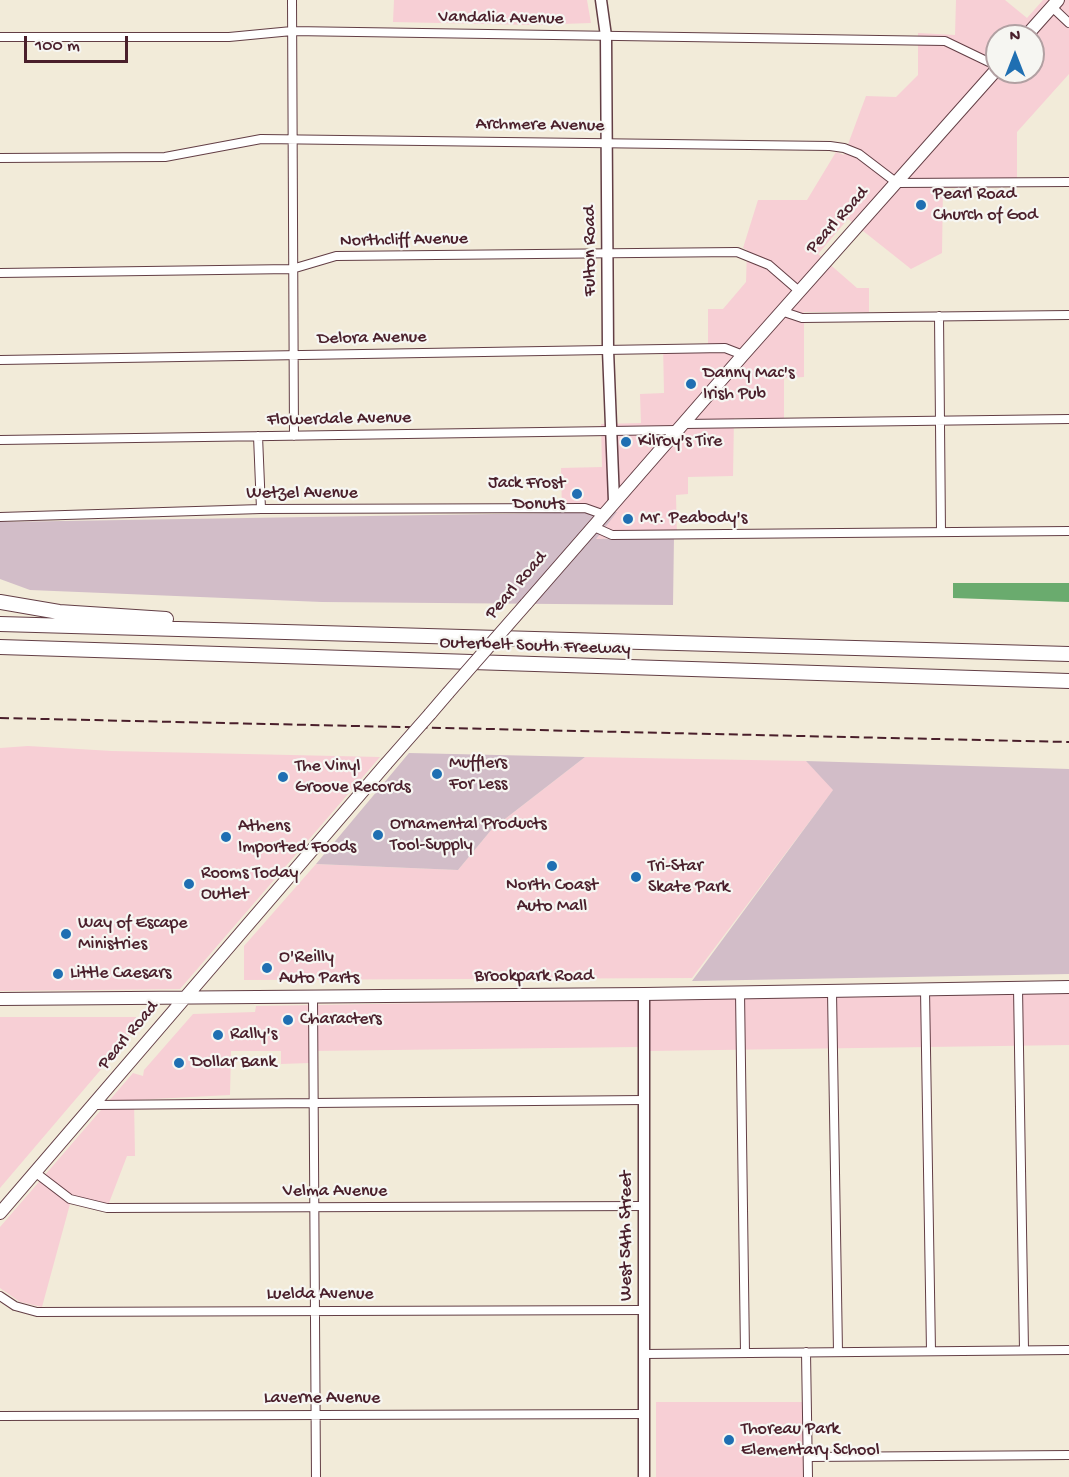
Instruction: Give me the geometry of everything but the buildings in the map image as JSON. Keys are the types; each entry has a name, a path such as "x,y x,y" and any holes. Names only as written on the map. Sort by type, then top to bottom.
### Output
{"highway":[{"path":"0,602 59,612 175,619 273,630"},
{"name":"Outerbelt South Freeway","path":"0,624 1069,654"},
{"name":"Outerbelt South Freeway","path":"0,647 1069,681"}],"main road":[{"name":"Fulton Road","path":"601,0 606,36 608,350 614,501"},
{"path":"1036,24 1054,4"},
{"name":"Pearl Road","path":"0,1213 592,526 985,81"},
{"name":"Brookpark Road","path":"0,999 832,992 1069,987"},
{"name":"West 54th Street","path":"644,994 644,1477"}],"street":[{"path":"292,0 294,436"},
{"path":"1054,4 1069,23"},
{"name":"Vandalia Avenue","path":"0,37 229,37 292,31 945,41 985,61"},
{"name":"Archmere Avenue","path":"0,158 165,157 261,139 844,147 860,154 897,183"},
{"path":"897,183 1069,182"},
{"name":"Northcliff Avenue","path":"0,273 292,269 336,256 744,254 769,265 799,291"},
{"path":"781,311 802,318 1069,315"},
{"path":"939,316 941,532"},
{"name":"Delora Avenue","path":"0,360 724,348 742,355"},
{"name":"Flowerdale Avenue","path":"0,440 610,431 680,427 1069,419"},
{"path":"258,436 261,508"},
{"name":"Wetzel Avenue","path":"0,517 261,508 585,508 603,514"},
{"path":"592,526 612,535 1069,531"},
{"path":"1018,988 1024,1350"},
{"path":"925,990 931,1351"},
{"path":"740,992 745,1353"},
{"path":"832,992 838,1352"},
{"path":"313,996 316,1477"},
{"path":"95,1105 644,1101"},
{"name":"Velma Avenue","path":"36,1173 70,1199 94,1207 644,1206"},
{"name":"Luelda Avenue","path":"0,1296 15,1306 37,1312 644,1310"},
{"path":"644,1354 1069,1350"},
{"path":"806,1352 808,1477"},
{"name":"Laverne Avenue","path":"0,1416 644,1414"},
{"path":"808,1457 1069,1455"}],"shaded area":[{"path":"394,0 587,0 591,23 532,25 393,22"},
{"path":"956,0 1005,0 1027,18 1043,0 1069,0 1069,74 1017,132 1017,187 943,188 942,253 911,269 848,219 818,254 857,288 869,288 869,312 804,312 804,377 784,378 784,418 734,418 733,476 688,477 688,494 676,495 677,537 595,539 616,512 562,512 561,468 602,467 601,424 641,423 640,394 664,393 663,344 708,344 708,309 723,309 746,282 747,250 743,248 758,200 807,200 836,152 844,155 866,96 896,97 918,75 918,33 955,35"},
{"path":"617,512 596,539 674,537 673,605 322,602 30,590 0,579 0,522"},
{"path":"28,746 112,751 380,757 180,989 0,991 0,748"},
{"path":"409,753 585,757 492,829 458,870 316,864"},
{"path":"585,757 806,761 834,789 692,978 244,980 244,946 316,864 458,870 492,829"},
{"path":"806,761 1069,769 1069,974 692,981 833,790"},
{"path":"1069,992 1069,1045 648,1051 637,1047 311,1051 309,1063 281,1064 281,1051 231,1051 230,1095 134,1100 135,1156 127,1156 109,1203 70,1204 42,1307 20,1302 0,1288 0,1227 133,1073 143,1076 144,1070 193,1014 255,1012 256,1006"},
{"path":"0,1017 136,1017 138,1026 0,1188"},
{"name":"Thoreau Park Elementary School","path":"656,1402 803,1402 803,1477 656,1477"}],"green space":[{"path":"953,583 1069,583 1069,602 953,598"}],"railway":[{"path":"0,718 1069,742"}],"place":[{"name":"Pearl Road Church of God","path":"921,205"},
{"name":"Danny Mac's Irish Pub","path":"691,384"},
{"name":"Kilroy's Tire","path":"626,442"},
{"name":"Jack Frost Donuts","path":"577,494"},
{"name":"Mr. Peabody's","path":"628,519"},
{"name":"Mufflers For Less","path":"437,774"},
{"name":"The Vinyl Groove Records","path":"283,777"},
{"name":"Ornamental Products Tool-Supply","path":"378,835"},
{"name":"Athens Imported Foods","path":"226,837"},
{"name":"North Coast Auto Mall","path":"552,866"},
{"name":"Tri-Star Skate Park","path":"636,877"},
{"name":"Rooms Today Outlet","path":"189,884"},
{"name":"Way of Escape Ministries","path":"66,934"},
{"name":"O'Reilly Auto Parts","path":"267,968"},
{"name":"Little Caesars","path":"58,974"},
{"name":"Characters","path":"288,1020"},
{"name":"Rally's","path":"218,1035"},
{"name":"Dollar Bank","path":"179,1063"},
{"name":"Thoreau Park Elementary School","path":"729,1440"}]}
